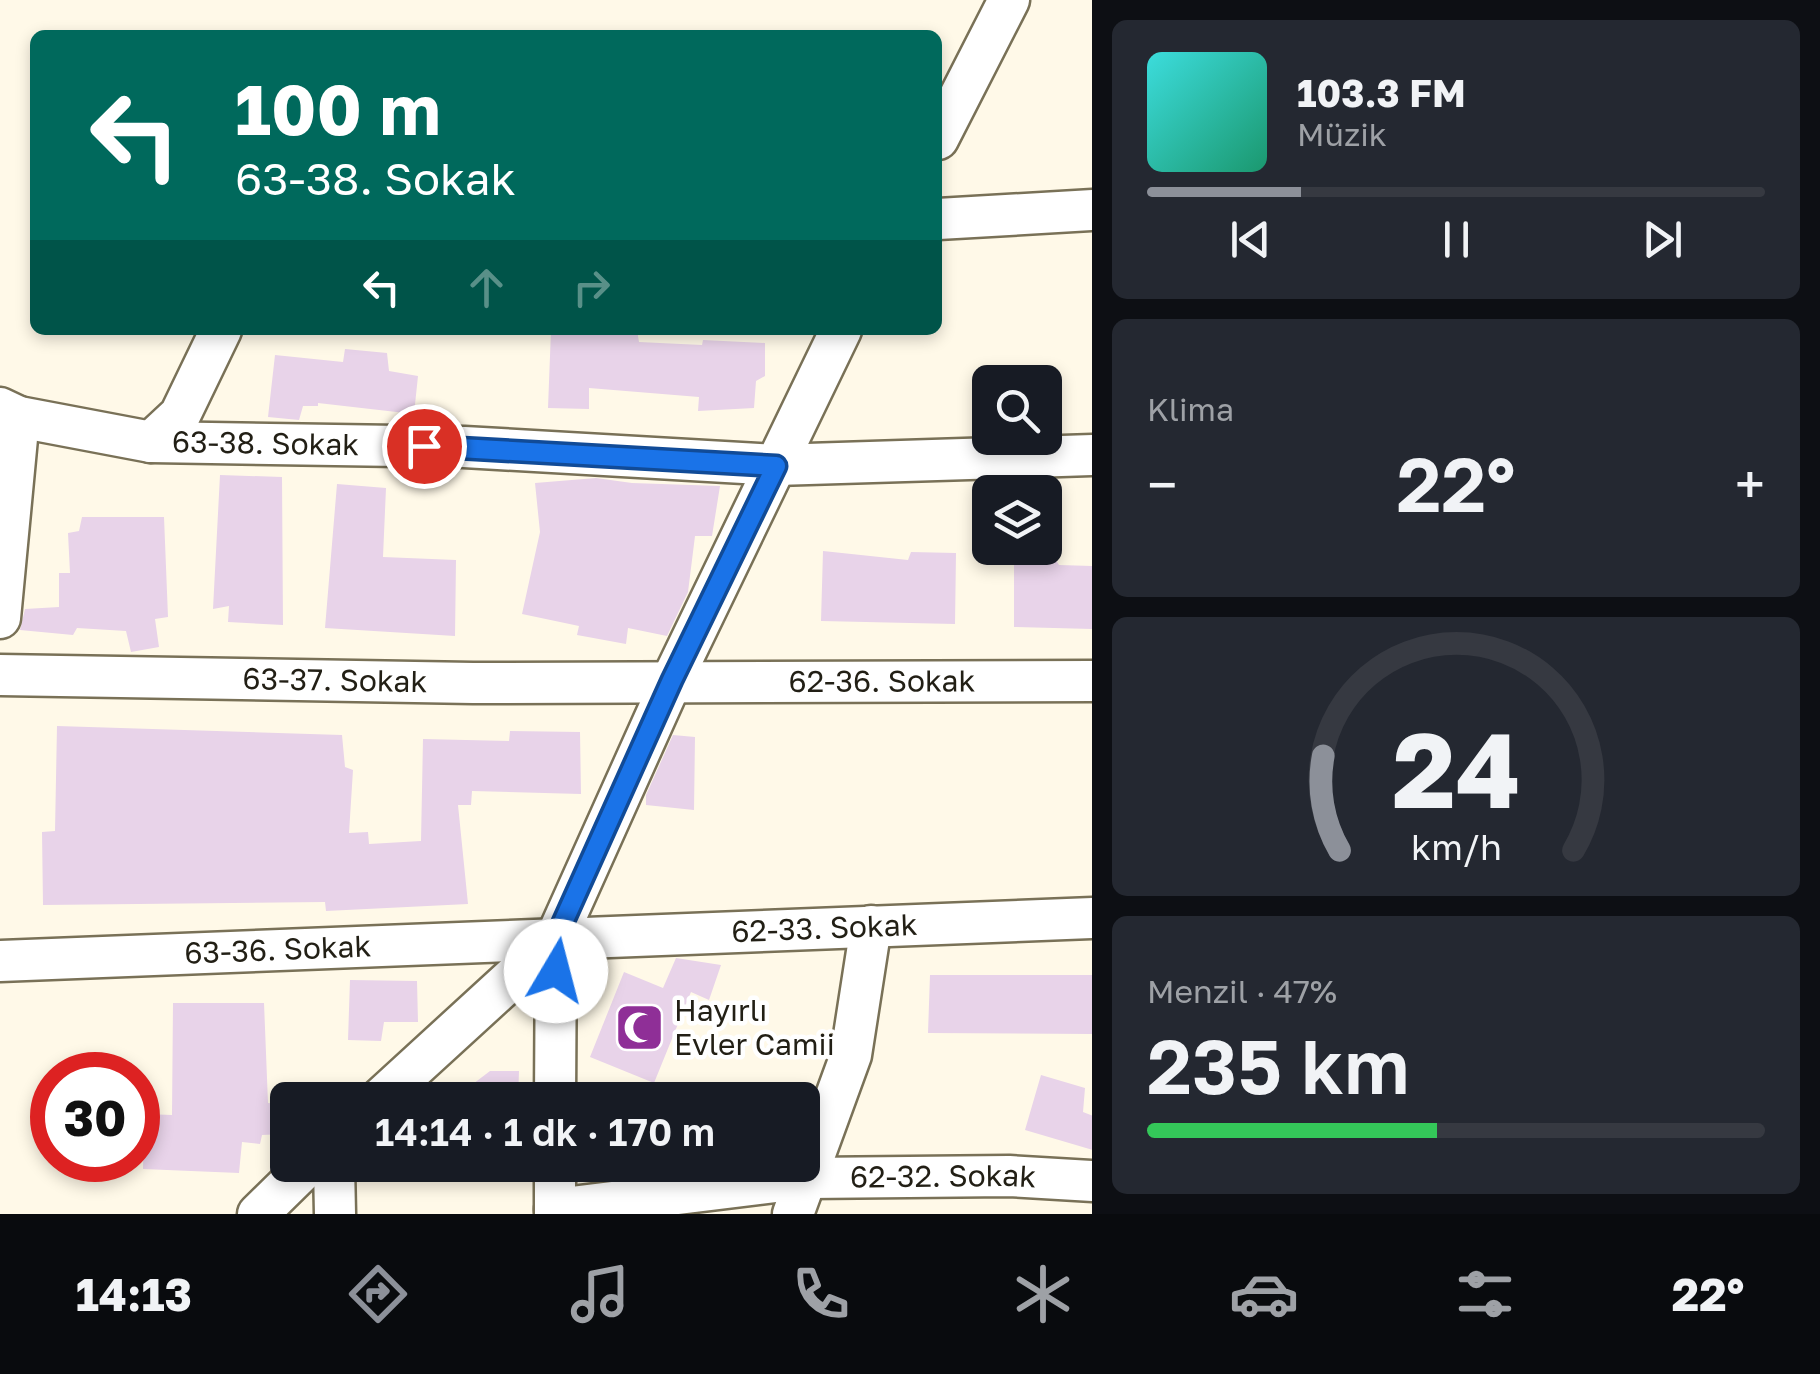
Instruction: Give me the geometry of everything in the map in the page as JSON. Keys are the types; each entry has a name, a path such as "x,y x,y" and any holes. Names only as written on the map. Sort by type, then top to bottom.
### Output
{"street":[{"path":"942,131 1009,0"},
{"path":"942,219 1092,210"},
{"path":"151,442 180,416 219,335"},
{"path":"399,1082 556,938 672,680 839,335"},
{"path":"0,618 9,412"},
{"name":"63-38. Sokak","path":"9,412 151,442 464,447 776,466 1092,455"},
{"name":"63-37. Sokak","path":"0,675 472,683 672,680"},
{"name":"62-36. Sokak","path":"672,680 1092,681"},
{"name":"62-33. Sokak","path":"556,938 1092,918"},
{"path":"801,1196 851,1055 871,926"},
{"path":"555,1082 556,938"},
{"name":"63-36. Sokak","path":"0,961 556,938"},
{"name":"62-32. Sokak","path":"555,1212 801,1196 1009,1176 1092,1182"},
{"path":"258,1214 291,1182"},
{"path":"335,1182 336,1214"},
{"path":"555,1182 555,1212"}],"building":[{"path":"551,335 638,335 639,342 702,345 703,340 765,343 765,376 756,381 754,408 698,411 699,397 589,388 589,409 548,408"},
{"path":"345,349 387,353 389,371 418,376 414,414 318,403 303,406 299,420 268,417 275,355 343,362"},
{"path":"220,475 282,477 283,625 228,622 229,606 213,609"},
{"path":"596,478 720,486 712,536 695,536 688,592 667,636 628,628 626,644 577,635 579,626 522,614 540,532 535,483"},
{"path":"337,484 386,488 383,557 456,560 455,636 325,628"},
{"path":"82,517 164,517 168,617 155,619 159,647 131,652 126,631 77,628 73,635 20,630 25,609 59,607 59,573 70,573 68,533 79,531"},
{"path":"823,551 908,560 911,552 956,553 955,624 821,621"},
{"path":"1014,565 1092,566 1092,629 1014,627"},
{"path":"57,726 342,735 345,767 353,770 349,833 368,832 369,844 421,841 423,739 509,741 510,731 580,732 581,794 472,791 471,805 458,805 468,904 326,911 325,902 43,905 42,832 55,831"},
{"path":"673,735 695,737 694,810 646,805 646,795"},
{"name":"Hayırlı Evler Camii","path":"676,958 721,965 709,1000 691,992 654,1082 590,1057 624,972 663,988"},
{"path":"930,975 1092,975 1092,1034 928,1033"},
{"path":"350,980 417,981 418,1022 384,1022 381,1041 348,1040"},
{"path":"173,1003 264,1003 270,1135 262,1135 260,1144 242,1142 239,1173 160,1170 160,1115 172,1115"},
{"path":"490,1071 519,1071 519,1082 476,1082"},
{"path":"1041,1075 1085,1088 1083,1112 1092,1116 1092,1150 1025,1130"}],"place":[{"name":"Hayırlı Evler Camii","path":"639,1028"}],"route":[{"path":"424,446 776,466 672,680 556,938 556,971"}]}
